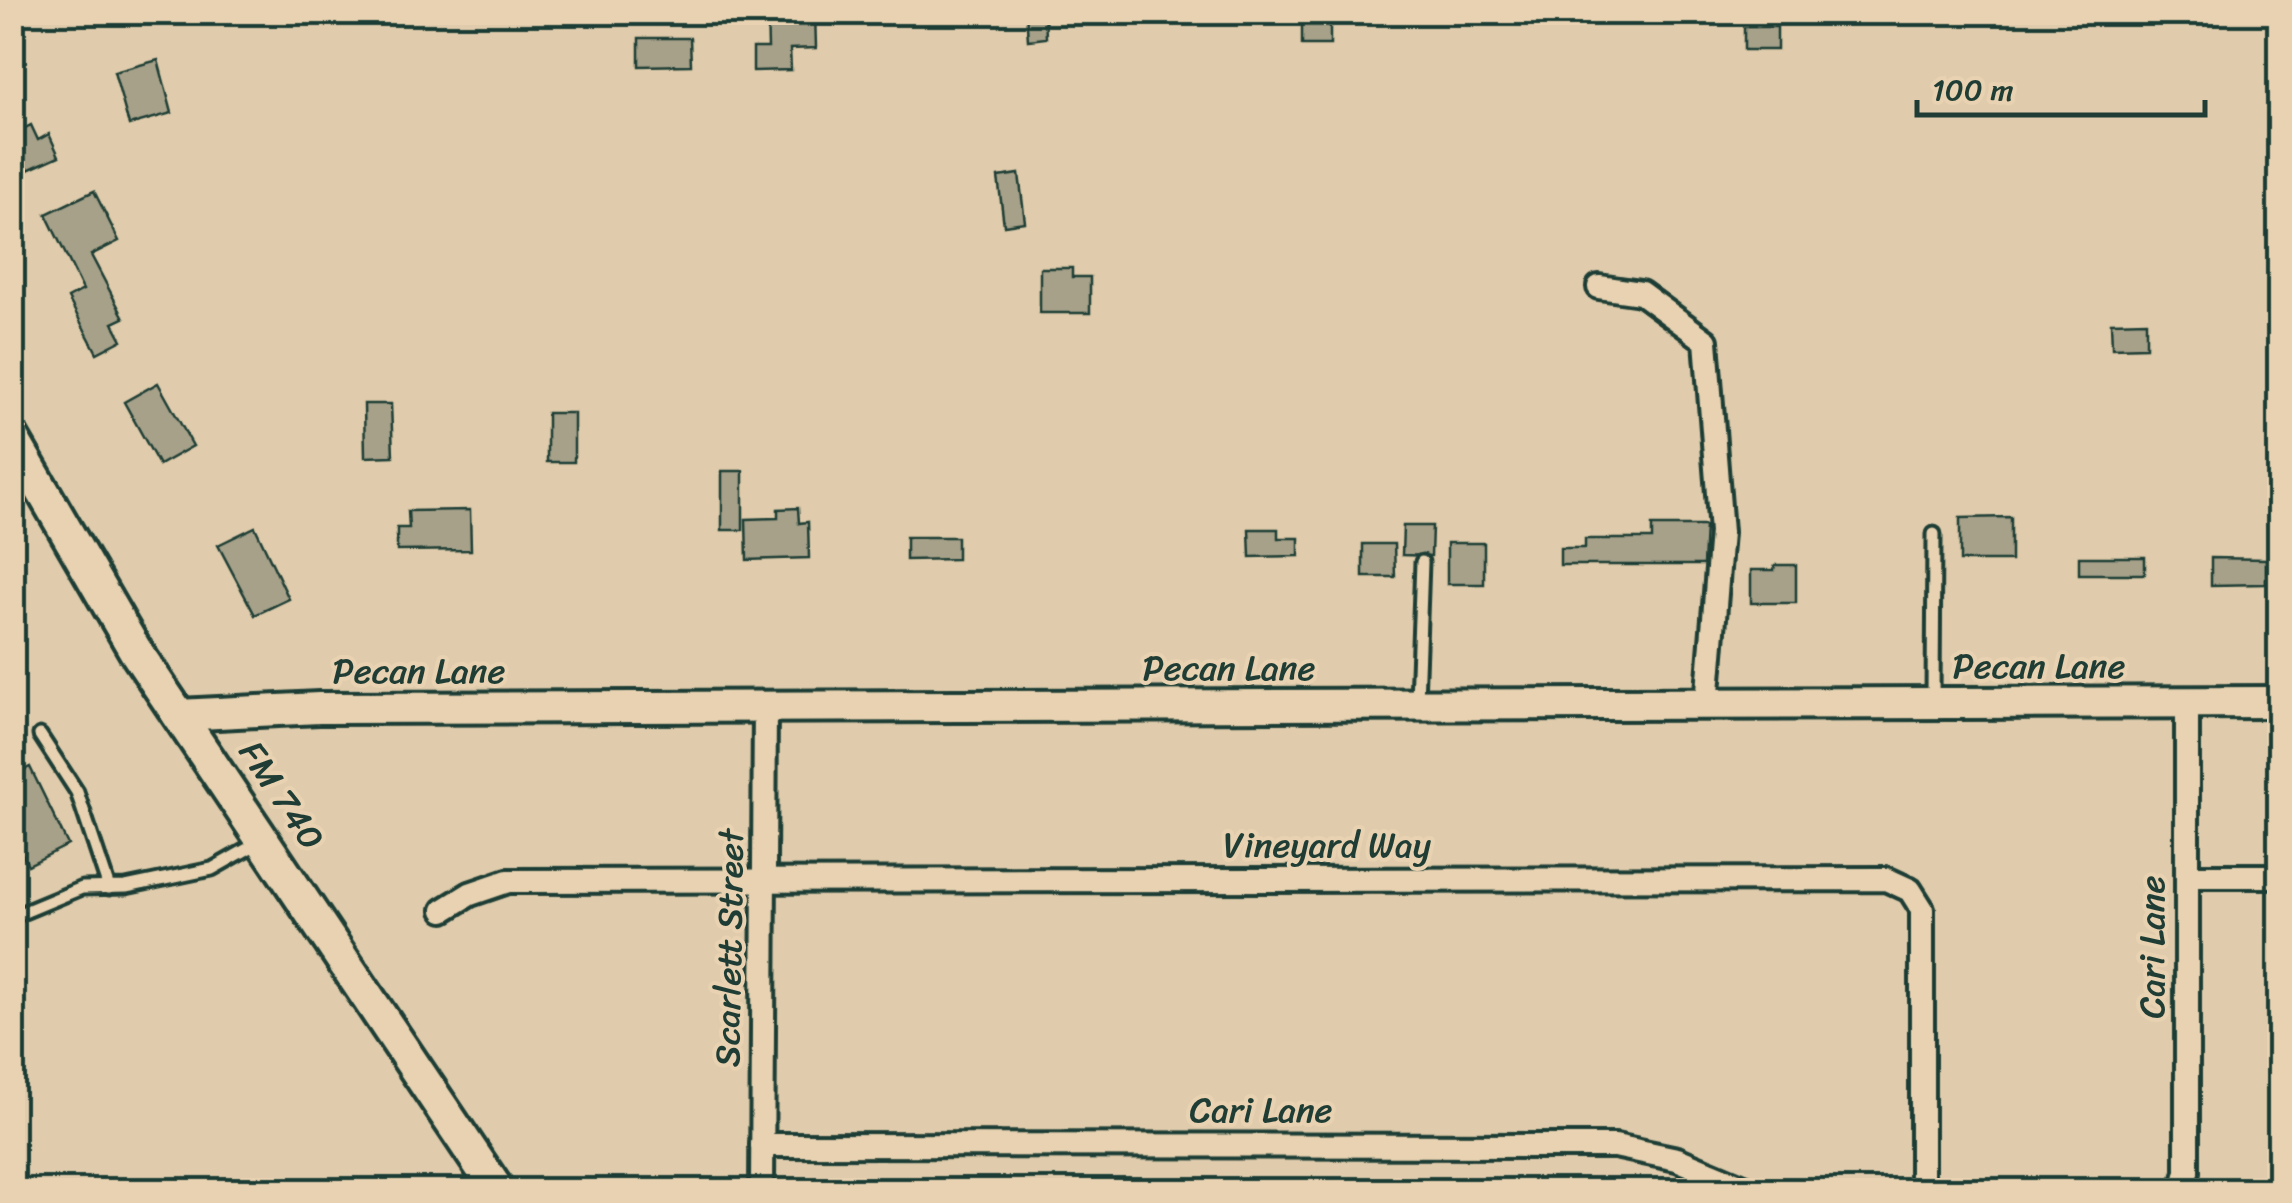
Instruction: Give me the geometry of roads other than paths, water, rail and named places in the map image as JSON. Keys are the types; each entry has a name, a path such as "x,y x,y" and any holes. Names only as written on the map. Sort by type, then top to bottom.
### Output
{"main road":[{"name":"FM 740","path":"12,438 110,609 498,1190"}],"street":[{"path":"1599,288 1641,293 1706,342 1721,532 1707,704"},
{"name":"Pecan Lane","path":"179,715 319,708 2280,702"},
{"name":"Cari Lane","path":"2182,1190 2187,1172 2187,703"},
{"name":"Scarlett Street","path":"762,1190 765,707"},
{"path":"2187,876 2280,876"},
{"name":"Vineyard Way","path":"444,910 470,894 508,881 1886,879 1910,890 1922,909 1922,1190"},
{"name":"Cari Lane","path":"762,1145 1615,1146 1678,1160 1752,1190"}],"lane":[{"path":"1933,704 1934,534"},
{"path":"1417,705 1422,562"},
{"path":"40,736 77,792 109,888"},
{"path":"12,917 82,888 176,880 212,870 264,839"}]}
